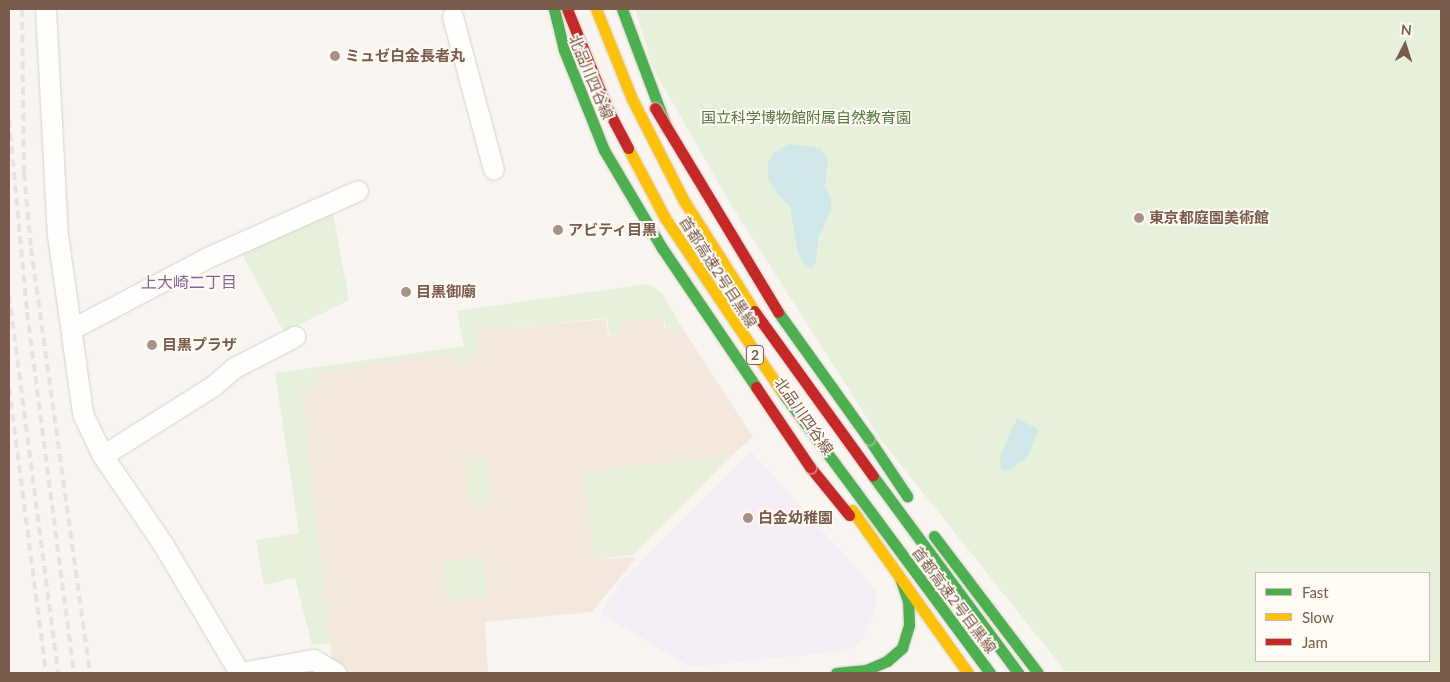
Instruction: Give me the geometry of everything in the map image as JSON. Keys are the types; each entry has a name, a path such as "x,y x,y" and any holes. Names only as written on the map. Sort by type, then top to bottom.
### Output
{"main road":[{"name":"北品川四谷線","path":"549,9 561,47 622,184 968,673"},
{"path":"554,9 564,50 604,150 662,248 810,467 900,578 908,601 908,625 902,648 888,661 866,670 836,673"},
{"name":"首都高速2号目黒線","path":"567,9 608,110 665,218 750,348 835,467 990,673"},
{"name":"首都高速2号目黒線","path":"596,9 632,99 684,202 775,343 1018,673"},
{"path":"616,9 655,108 764,293 869,439 916,511"},
{"name":"北品川四谷線","path":"622,9 672,142 722,234 818,383 1038,673"}],"street":[{"path":"46,9 57,226 73,329 83,414 103,456 163,544 240,673 314,660 336,673"},
{"path":"453,17 494,170"},
{"path":"73,329 210,257 358,191"},
{"path":"103,456 214,386 235,368 295,337"}],"shaded area":[{"path":"664,317 664,329 681,326 753,437 731,456 585,472 594,559 637,557 592,612 485,622 488,673 336,673 333,669 301,389 317,387 315,372 454,353 458,366 476,331 606,319 608,335 621,334 620,322"},
{"name":"白金幼稚園","path":"751,451 877,591 875,612 860,644 846,651 690,667 600,613 619,584"}],"green space":[{"name":"国立科学博物館附属自然教育園","path":"635,9 1441,9 1441,671 1065,671 881,440 728,200 653,68"},
{"path":"332,208 349,300 284,332 242,254"},
{"path":"648,284 662,293 681,326 666,328 664,317 620,322 621,334 609,334 607,318 476,331 478,349 457,367 454,353 315,373 318,387 301,390 330,643 312,645 295,578 264,585 256,540 299,533 275,373 464,346 457,311"},
{"path":"731,456 633,555 594,559 585,472"},
{"path":"487,459 491,503 470,505 466,462"},
{"path":"483,558 487,596 448,600 444,562"}],"water":[{"path":"789,144 820,148 828,159 825,187 831,200 831,211 818,238 816,262 811,269 803,263 798,253 790,207 772,187 768,177 768,163 773,153"},
{"path":"1017,418 1039,430 1026,459 1006,471 1001,469 1000,456"}],"railway":[{"path":"22,9 24,173 31,248 90,673"},
{"path":"9,120 27,312 74,673"},
{"path":"9,295 58,673"},
{"path":"9,388 46,673"}],"traffic: fast":[{"path":"554,9 564,50 604,150 662,248 756,387"},
{"path":"622,9 667,129"},
{"path":"778,312 869,439"},
{"path":"782,392 990,673"},
{"path":"869,439 907,496"},
{"path":"873,476 1018,673"},
{"path":"934,536 1038,673"},
{"path":"836,673 866,670 887,661 902,648 909,625 908,601 900,578"}],"traffic: slow":[{"path":"596,9 632,99 684,201 754,311"},
{"path":"628,148 665,218 782,392"},
{"path":"852,510 968,673"}],"traffic: jam":[{"path":"567,9 608,110 628,148"},
{"path":"655,108 778,312"},
{"path":"754,311 873,476"},
{"path":"756,387 810,467"},
{"path":"810,467 849,515"}],"place":[{"name":"ミュゼ白金長者丸","path":"335,56"},
{"name":"東京都庭園美術館","path":"1139,218"},
{"name":"アビティ目黒","path":"558,230"},
{"name":"目黒御廟","path":"406,292"},
{"name":"目黒プラザ","path":"152,345"},
{"name":"白金幼稚園","path":"748,518"}],"district":[{"name":"上大崎二丁目","path":"189,282"}]}
